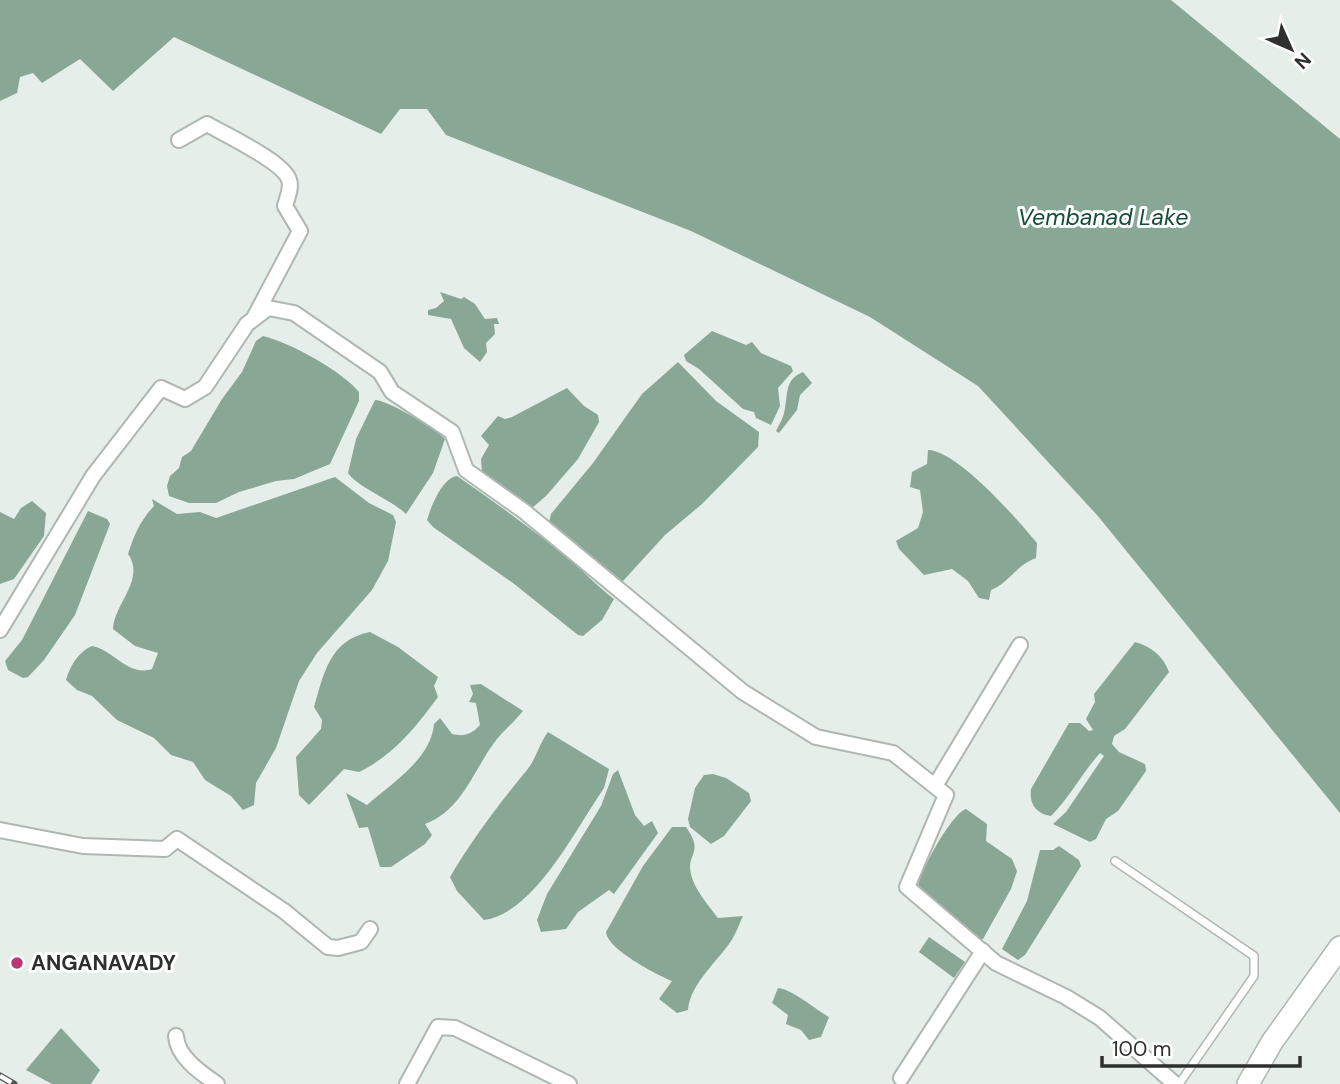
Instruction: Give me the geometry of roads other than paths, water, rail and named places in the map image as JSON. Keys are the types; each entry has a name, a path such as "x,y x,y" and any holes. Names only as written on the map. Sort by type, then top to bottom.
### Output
{"main road":[{"path":"1248,1084 1272,1042 1340,947"}],"street":[{"path":"179,140 207,124 253,150 287,174 291,183 285,206 300,231 253,320"},
{"path":"0,630 93,476 161,388 185,399 205,387 230,346 253,320 268,309 294,313 380,372 391,392 452,432 466,470 525,512 743,692 816,737 893,753 946,795 907,887 996,962 1066,997 1100,1018 1177,1084"},
{"path":"935,786 1020,645"},
{"path":"0,830 83,846 166,849 177,839 284,911 328,947 338,948 362,942 370,929"},
{"path":"901,1077 983,951"},
{"path":"407,1084 438,1027 455,1028 569,1084"},
{"path":"176,1036 177,1046 217,1084"}],"lane":[{"path":"1115,861 1254,956 1254,976 1177,1084"}],"water":[{"name":"Vembanad Lake","path":"0,0 1171,0 1340,139 1340,813 1097,515 978,386 870,317 691,231 446,135 427,109 400,109 381,134 174,37 113,91 80,59 42,83 33,73 20,77 17,93 0,101"},
{"path":"440,292 461,299 464,297 475,304 485,319 497,318 499,324 494,324 495,334 486,343 487,352 480,362 464,348 451,319 428,315 428,310 436,308 444,301"},
{"path":"712,331 746,345 752,342 761,353 791,366 793,371 778,388 780,406 771,425 756,418 754,412 743,409 699,369 686,361 684,355"},
{"path":"263,336 315,359 341,375 359,392 359,401 330,464 294,479 276,481 239,492 216,503 189,503 169,496 167,486 170,476 179,468 182,457 191,451 222,399 242,372 256,341"},
{"path":"678,362 716,401 759,432 758,447 702,504 665,535 623,581 614,581 549,522 551,514 593,463 642,394"},
{"path":"803,372 812,383 800,395 797,410 779,433 776,431 784,414 788,387 793,378"},
{"path":"567,388 584,406 598,415 599,422 578,459 532,508 482,473 481,459 489,445 481,436 498,416 505,419 512,417"},
{"path":"375,400 412,416 445,439 433,473 406,514 348,473 356,439"},
{"path":"928,450 955,461 970,473 1002,503 1037,543 1036,558 991,590 989,600 979,598 968,581 952,569 924,575 899,549 896,541 918,528 923,512 920,490 910,487 912,472 927,464"},
{"path":"457,476 561,552 614,599 602,620 583,636 578,635 513,583 433,527 427,520 434,501 442,487"},
{"path":"335,477 369,503 393,515 396,522 388,561 372,590 317,653 299,681 276,748 256,783 254,805 243,810 231,796 205,780 193,762 171,755 154,738 117,720 92,696 77,690 66,680 75,660 92,646 100,648 128,666 143,670 152,669 158,653 135,646 113,629 133,573 133,563 128,554 138,529 154,506 152,499 177,514 200,512 216,518"},
{"path":"32,501 46,513 44,536 14,579 0,584 0,512 14,519 21,508"},
{"path":"88,511 107,519 110,524 75,615 44,660 28,677 23,678 8,670 5,661 22,640"},
{"path":"370,632 398,647 438,677 434,686 438,697 393,749 359,772 344,769 309,805 299,795 296,757 321,729 322,720 314,707 321,682 330,660 345,642"},
{"path":"1135,642 1156,653 1169,672 1125,729 1114,736 1112,744 1119,752 1145,764 1146,771 1118,811 1106,819 1096,839 1090,842 1053,824 1066,812 1104,756 1100,753 1051,816 1041,813 1035,807 1031,799 1031,789 1069,723 1080,723 1089,731 1093,730 1086,719 1095,702 1094,694"},
{"path":"481,684 523,711 494,743 457,800 438,818 425,824 432,835 425,844 391,867 380,867 368,827 359,828 346,793 367,805 418,759 426,748 434,724 440,718 452,734 464,735 474,731 480,725 476,703 469,702 473,694 470,685"},
{"path":"548,732 609,769 604,788 537,886 503,914 484,920 457,891 450,877 486,822 530,766"},
{"path":"618,770 635,815 644,826 652,821 658,833 614,894 609,890 578,912 566,929 541,932 537,920 547,894 601,806 613,774"},
{"path":"713,774 726,778 749,793 751,801 724,836 711,844 690,827 688,819 695,788 704,775"},
{"path":"966,809 987,824 986,841 1012,859 1017,871 1011,889 983,939 977,939 918,889 937,844 953,821"},
{"path":"672,827 686,827 691,836 695,848 691,874 695,886 718,918 743,916 731,941 699,982 688,1010 677,1013 659,999 672,981 623,953 606,932 643,866"},
{"path":"1059,846 1079,860 1081,866 1025,955 1018,960 1002,949 1027,901 1040,850 1053,850"},
{"path":"929,937 965,962 954,978 919,952"},
{"path":"778,988 797,996 829,1017 821,1037 809,1040 801,1030 786,1024 788,1015 772,1003"},
{"path":"61,1028 100,1070 91,1084 52,1084 26,1070"}],"railway":[{"path":"0,1076 14,1084"}],"place":[{"name":"ANGANAVADY","path":"17,963"}]}
